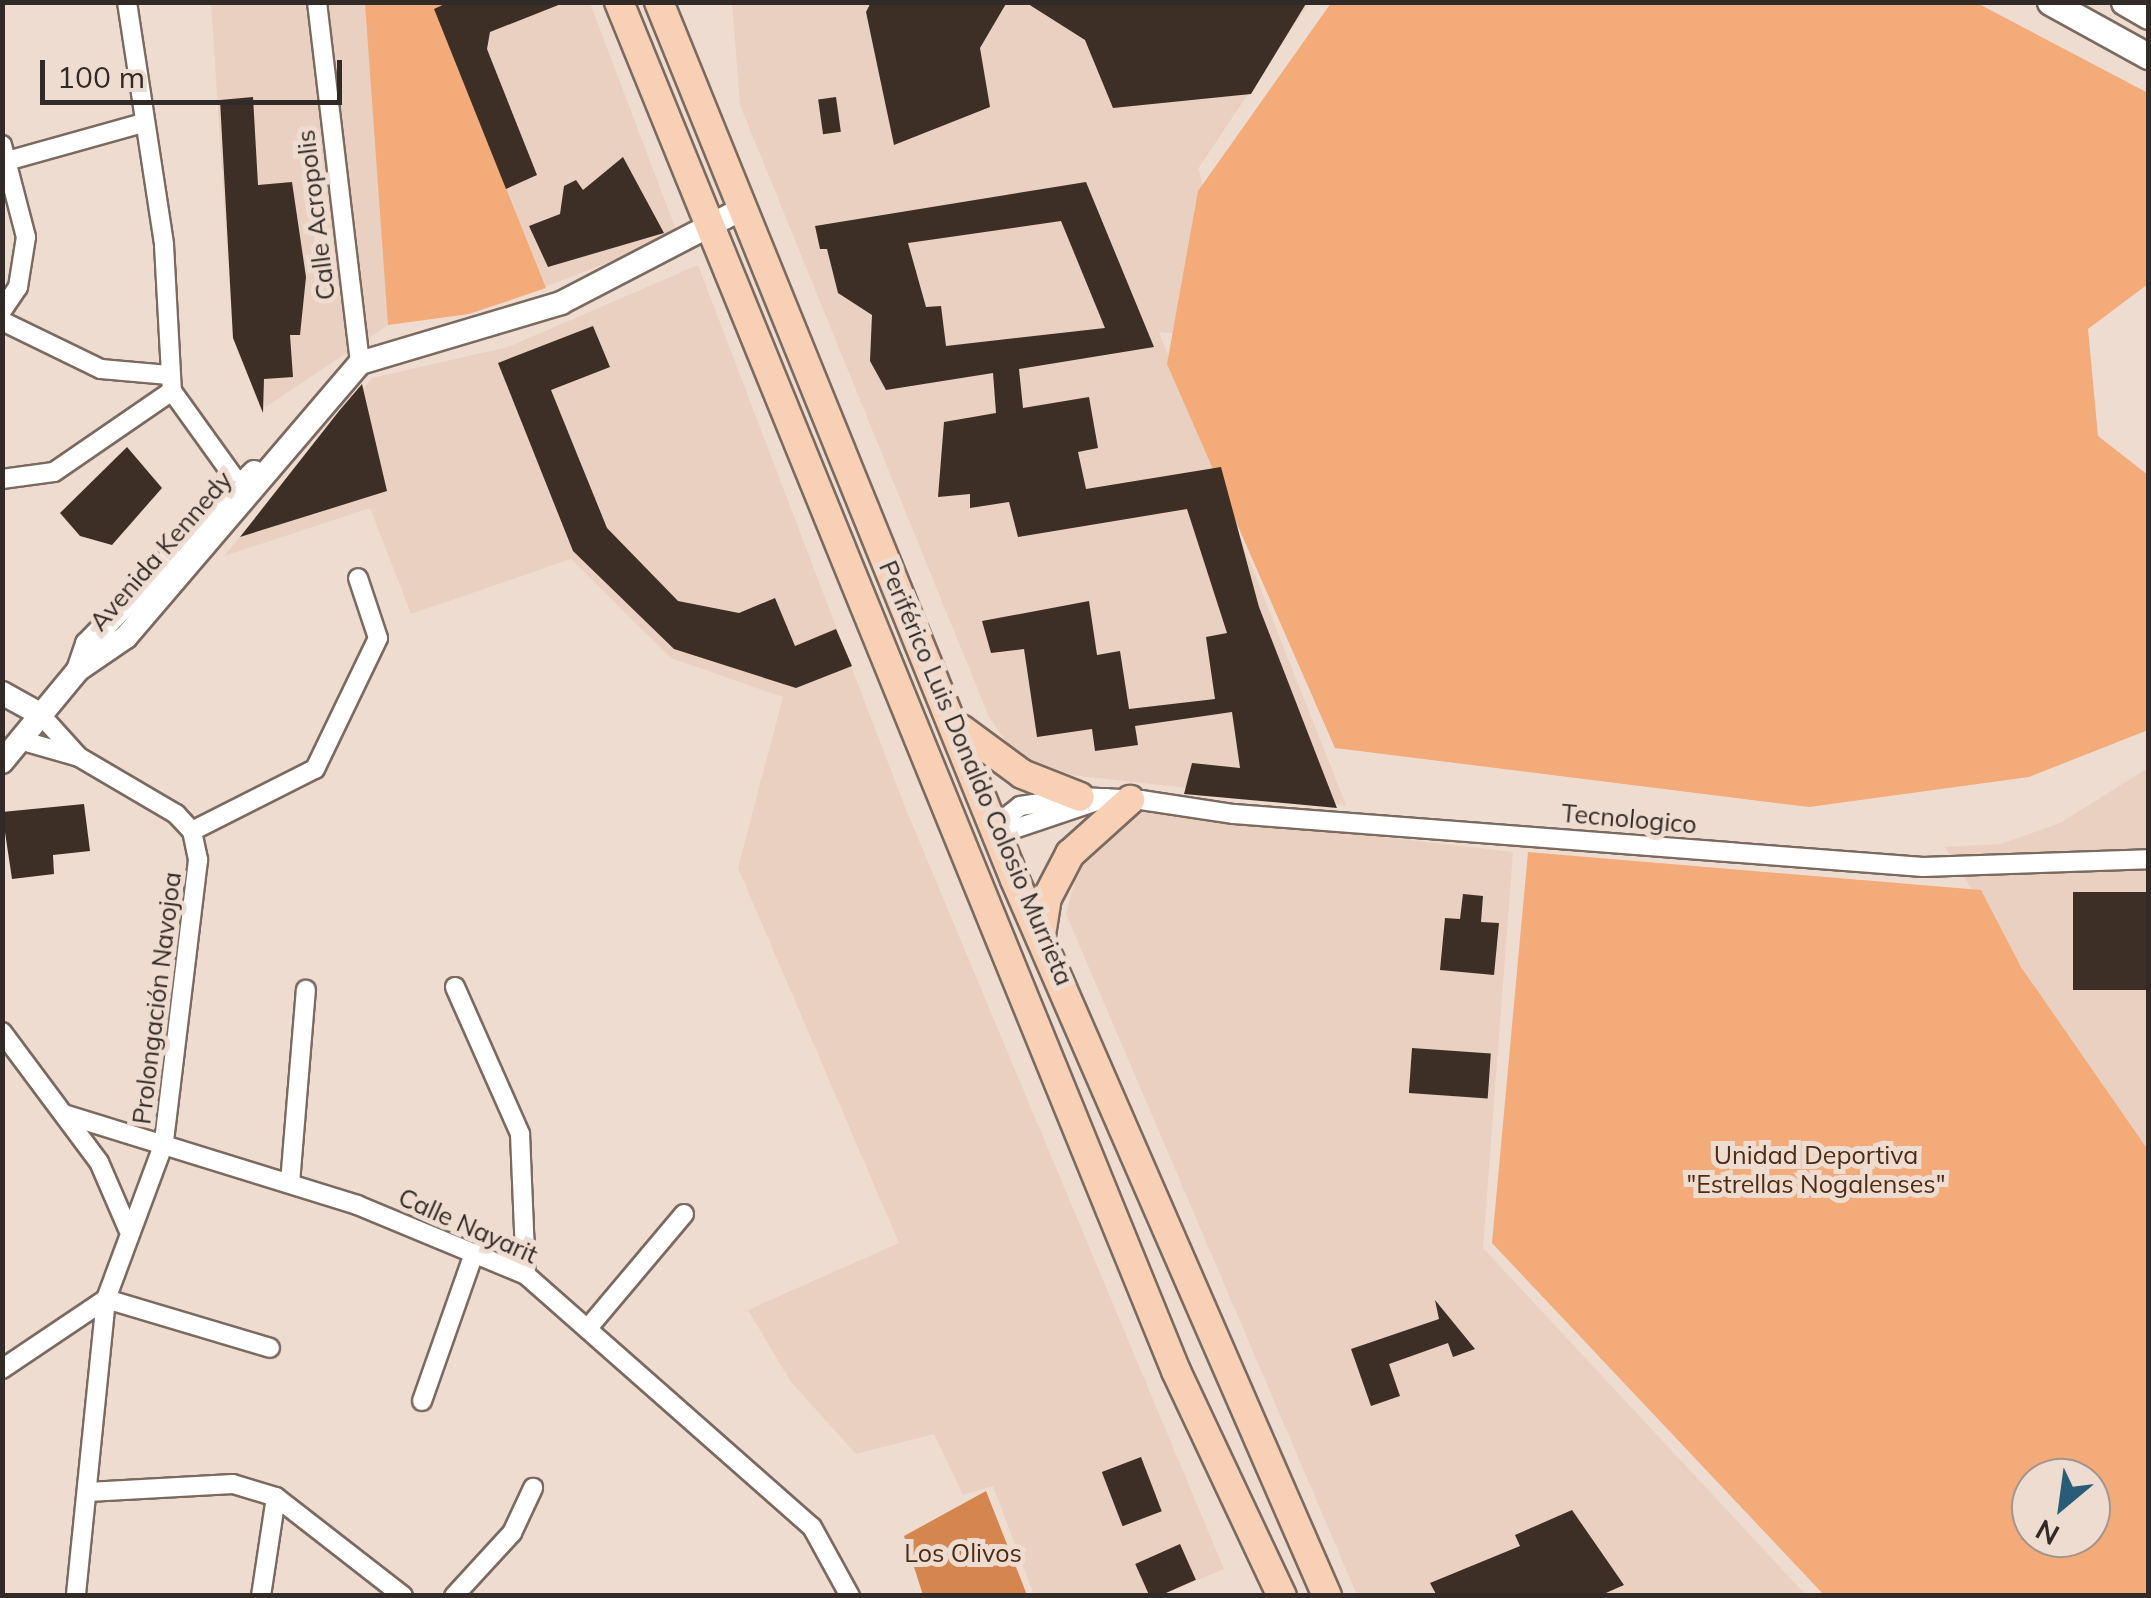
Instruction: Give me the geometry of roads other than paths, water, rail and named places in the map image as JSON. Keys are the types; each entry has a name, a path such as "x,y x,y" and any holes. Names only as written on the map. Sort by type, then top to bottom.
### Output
{"main road":[{"name":"Periférico Luis Donaldo Colosio Murrieta","path":"619,2 917,725 1176,1371 1282,1596"},
{"name":"Periférico Luis Donaldo Colosio Murrieta","path":"659,2 740,210 959,728 1041,935 1326,1596"},
{"path":"2050,2 2148,56"},
{"path":"2124,2 2148,16"},
{"path":"917,725 941,742 996,825 1001,941"},
{"path":"959,728 1022,774 1105,799 1047,898 1041,935"}],"street":[{"path":"127,2 142,123 164,245 170,383 243,490"},
{"name":"Calle Acropolis","path":"317,2 360,362"},
{"path":"2,311 18,287 26,237 5,153 142,123"},
{"path":"360,362 562,303 740,210"},
{"path":"2,321 100,370 170,383"},
{"name":"Avenida Kennedy","path":"2,762 11,734 40,714 78,670 87,644 189,549 360,362"},
{"path":"2,479 54,472 170,383"},
{"path":"11,734 78,757 192,831 315,768 378,638 358,578"},
{"path":"2,694 40,714 78,757"},
{"name":"Tecnologico","path":"996,825 1014,829 1105,799"},
{"name":"Tecnologico","path":"996,825 1020,806 1105,799 1923,866 2148,859"},
{"name":"Prolongación Navojoa","path":"76,1596 106,1299 128,1229 164,1142 199,897 192,831"},
{"path":"455,986 520,1134 526,1275"},
{"path":"290,1184 306,990"},
{"path":"2,1032 67,1115 128,1229"},
{"name":"Calle Nayarit","path":"67,1115 290,1184 526,1275 812,1527 850,1596"},
{"path":"588,1328 684,1214"},
{"path":"422,1401 474,1253"},
{"path":"2,1368 106,1299 270,1348"},
{"path":"88,1492 233,1484 276,1496 403,1596"},
{"path":"454,1596 512,1532 532,1488"},
{"path":"261,1596 276,1496"}],"park label":[{"name":"Unidad Deportiva \"Estrellas Nogalenses\"","path":"1816,1170"},
{"name":"Los Olivos","path":"963,1553"}]}
